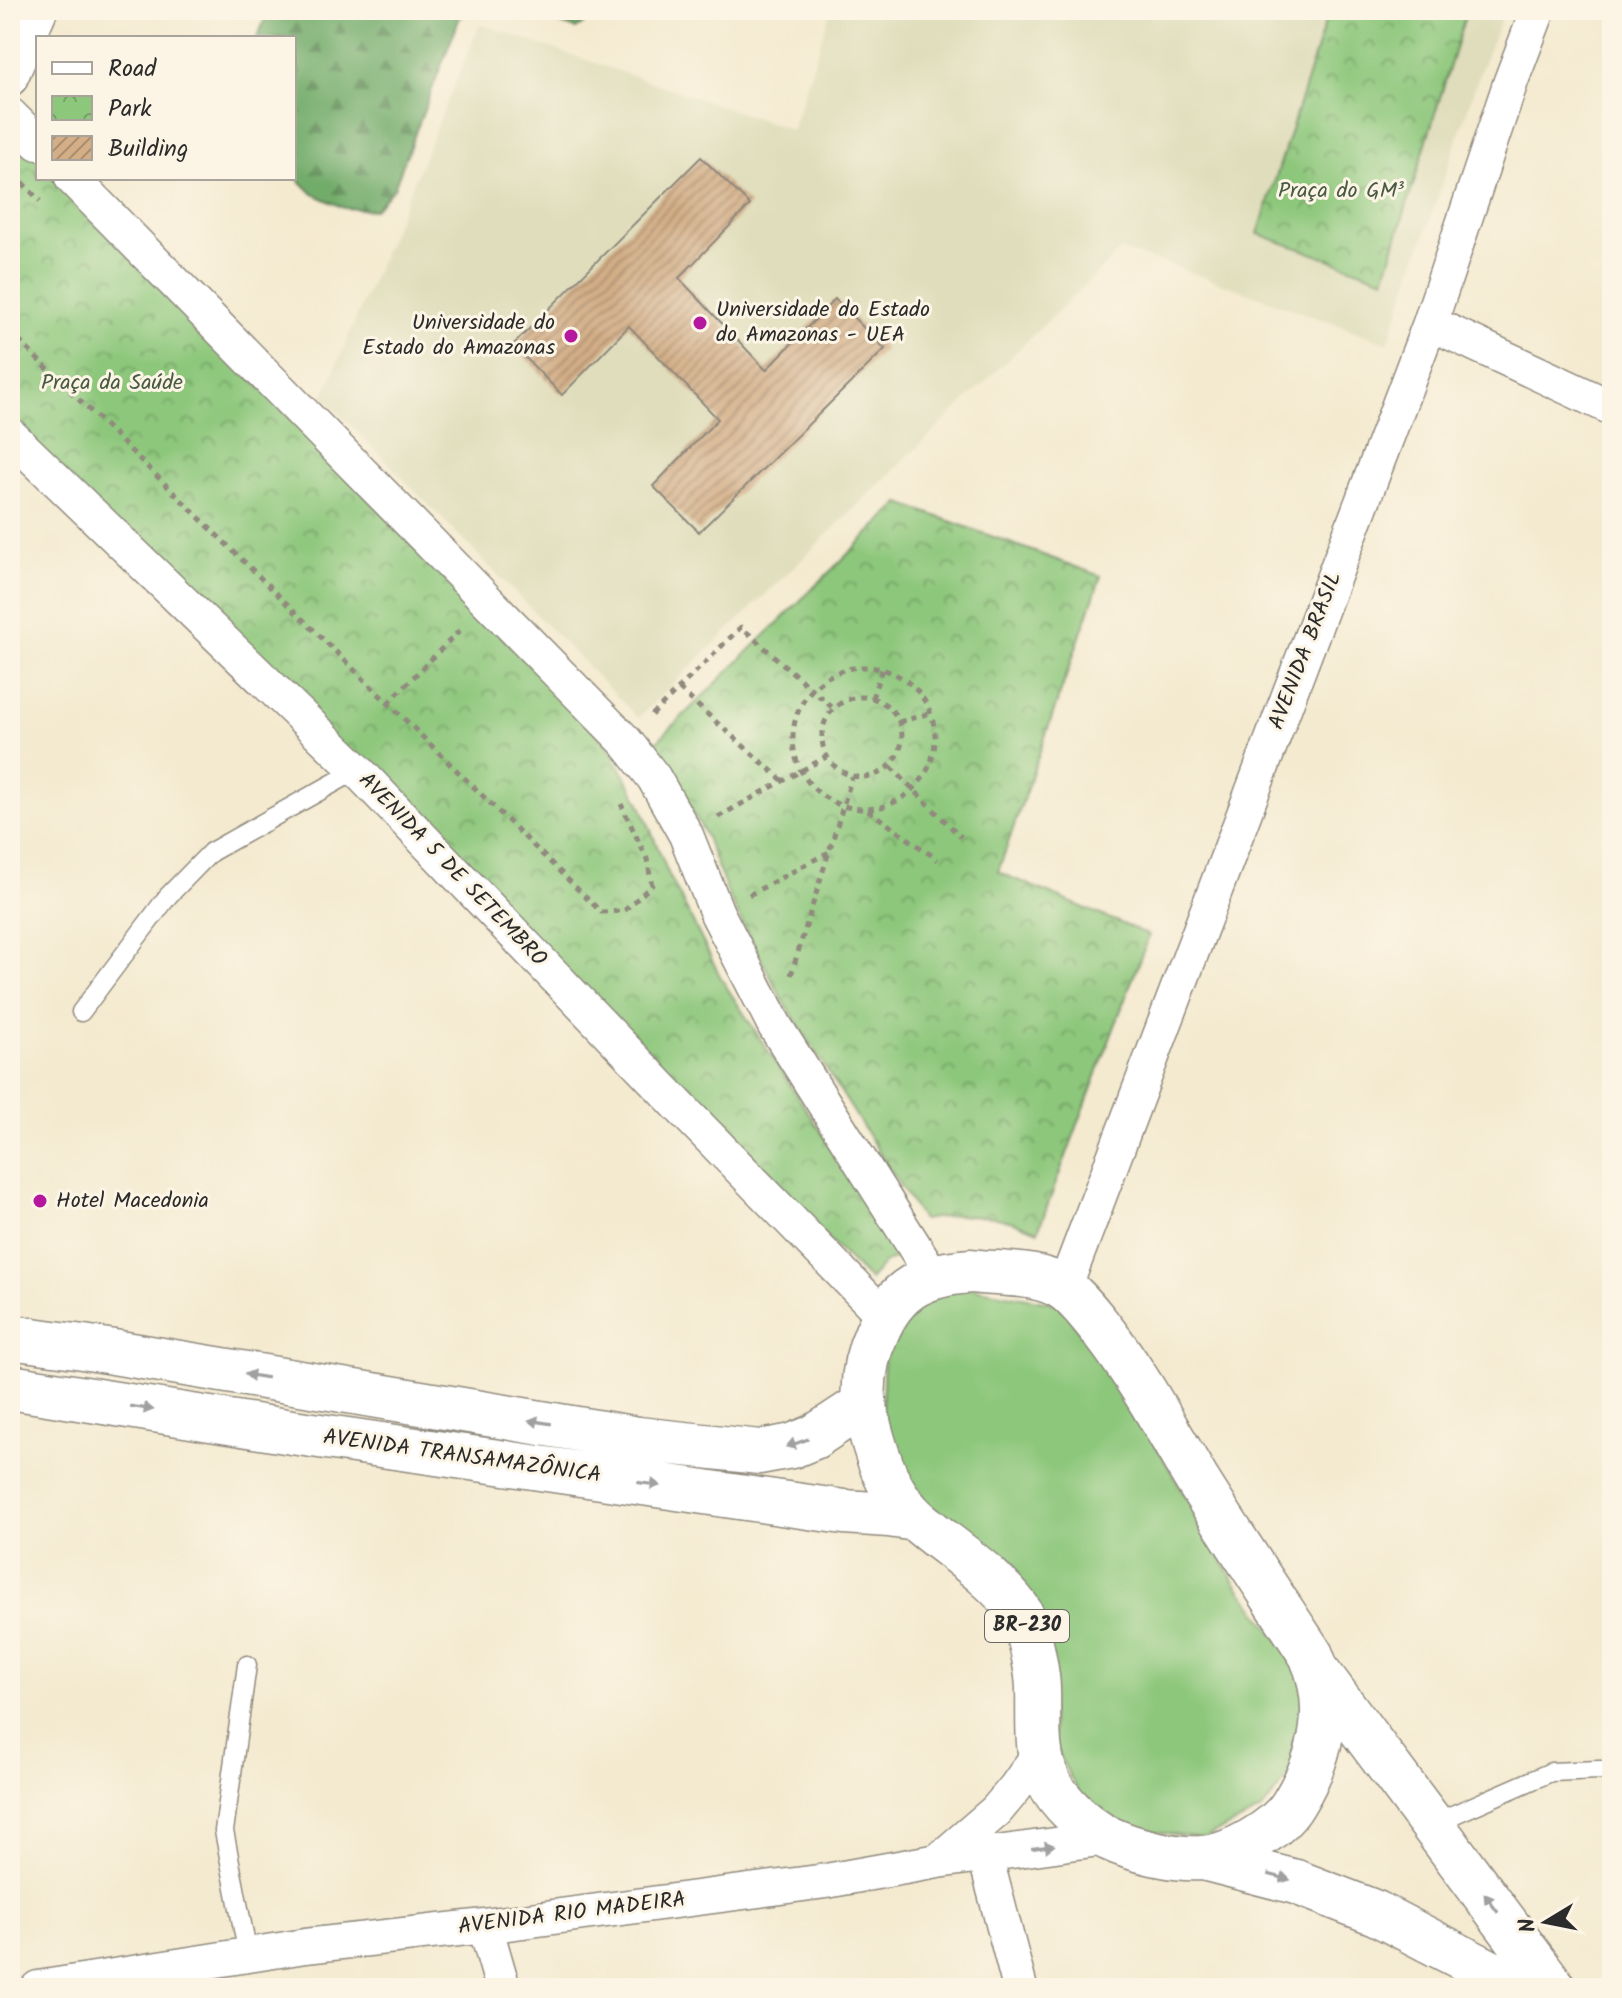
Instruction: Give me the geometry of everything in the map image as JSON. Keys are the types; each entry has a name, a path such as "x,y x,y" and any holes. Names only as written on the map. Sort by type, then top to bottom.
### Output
{"highway":[{"name":"BR-230","path":"1521,1988 1376,1913 1296,1882 1203,1858 1143,1850 1106,1838 1079,1818 1057,1795 1047,1778 1041,1751 1038,1687 1028,1627 1018,1609 983,1572 916,1519 895,1492 878,1460 864,1404 865,1376 870,1347 884,1316 906,1289 933,1276 971,1271 1014,1273 1064,1289 1090,1314 1118,1350 1319,1672 1554,1988"},
{"name":"AVENIDA TRANSAMAZÔNICA","path":"10,1337 638,1439 760,1452 792,1446 814,1437 864,1404"},
{"path":"75,1397 83,1347"},
{"path":"292,1432 302,1383"},
{"name":"AVENIDA TRANSAMAZÔNICA","path":"10,1387 292,1432 844,1512 916,1519"},
{"name":"BR-230","path":"1203,1858 1235,1849 1259,1836 1287,1814 1307,1781 1323,1728 1323,1693 1319,1672"}],"street":[{"path":"10,79 40,10"},
{"name":"AVENIDA BRASIL","path":"1064,1289 1430,323 1538,10"},
{"path":"10,115 36,141"},
{"path":"74,180 626,742 654,778 686,835 717,913 775,1026 933,1276"},
{"path":"1430,323 1612,408"},
{"name":"AVENIDA 5 DE SETEMBRO","path":"10,435 357,770 884,1316"},
{"path":"938,1861 996,1811 1041,1751"},
{"name":"AVENIDA RIO MADEIRA","path":"38,1988 305,1946 485,1926 826,1881 938,1861 1106,1838"},
{"path":"985,1855 1020,1988"},
{"path":"485,1926 503,1988"}],"lane":[{"path":"81,1012 168,896 211,852 357,770"},
{"path":"247,1665 224,1831 248,1955"},
{"path":"1432,1824 1551,1772 1612,1771"}],"path":[{"path":"10,171 43,204"},
{"path":"10,332 601,912 624,911 652,885 647,859 620,801"},
{"path":"388,703 462,629 483,595"},
{"path":"451,617 462,629"},
{"path":"626,742 741,627 834,709"},
{"path":"852,667 882,669 897,674 916,688 931,713 935,730 934,753 925,775 914,789 890,804 867,809 844,806 826,798 811,785 800,769 794,749 794,727 800,707 812,689 830,675 852,667"},
{"path":"872,698 882,669"},
{"path":"679,689 782,780"},
{"path":"860,696 872,698 886,704 895,714 903,741 891,767 879,775 852,777 840,772 826,757 821,740 822,727 828,715 848,699 860,696"},
{"path":"899,722 931,713"},
{"path":"686,835 826,757"},
{"path":"891,767 961,837"},
{"path":"775,1026 852,777"},
{"path":"867,809 938,860"},
{"path":"717,913 829,852"}],"shaded area":[{"name":"Universidade do Estado do Amazonas - UEA","path":"831,10 1505,10 1480,72 1388,343 1121,250 638,718 323,397 480,24 792,130"}],"green space":[{"path":"269,10 468,10 460,17 394,188 374,210 344,208 313,194 296,177 296,36 258,36"},
{"path":"520,10 604,10 576,29"},
{"name":"Praça do GM³","path":"1329,10 1467,10 1384,279 1258,234"},
{"name":"Praça da Saúde","path":"10,130 36,157 36,180 59,180 609,747 639,801 668,873 722,980 901,1255 884,1263 869,1280 10,425"},
{"path":"900,503 1101,576 998,872 1149,935 1038,1231 993,1217 955,1215 922,1220 782,999 730,899 703,830 675,781 650,748"},
{"path":"946,1283 1060,1304 1132,1404 1235,1582 1304,1673 1307,1720 1289,1775 1262,1810 1205,1838 1116,1827 1082,1800 1054,1746 1048,1665 899,1464 882,1411 884,1351 911,1302"}],"building":[{"name":"Universidade do Estado do Amazonas","path":"701,157 750,205 679,278 766,370 835,299 885,349 699,532 653,486 718,419 629,326 562,395 513,345"}],"place":[{"name":"Universidade do Estado do Amazonas - UEA","path":"700,323"},
{"name":"Universidade do Estado do Amazonas","path":"571,336"},
{"name":"Hotel Macedonia","path":"40,1201"}]}
